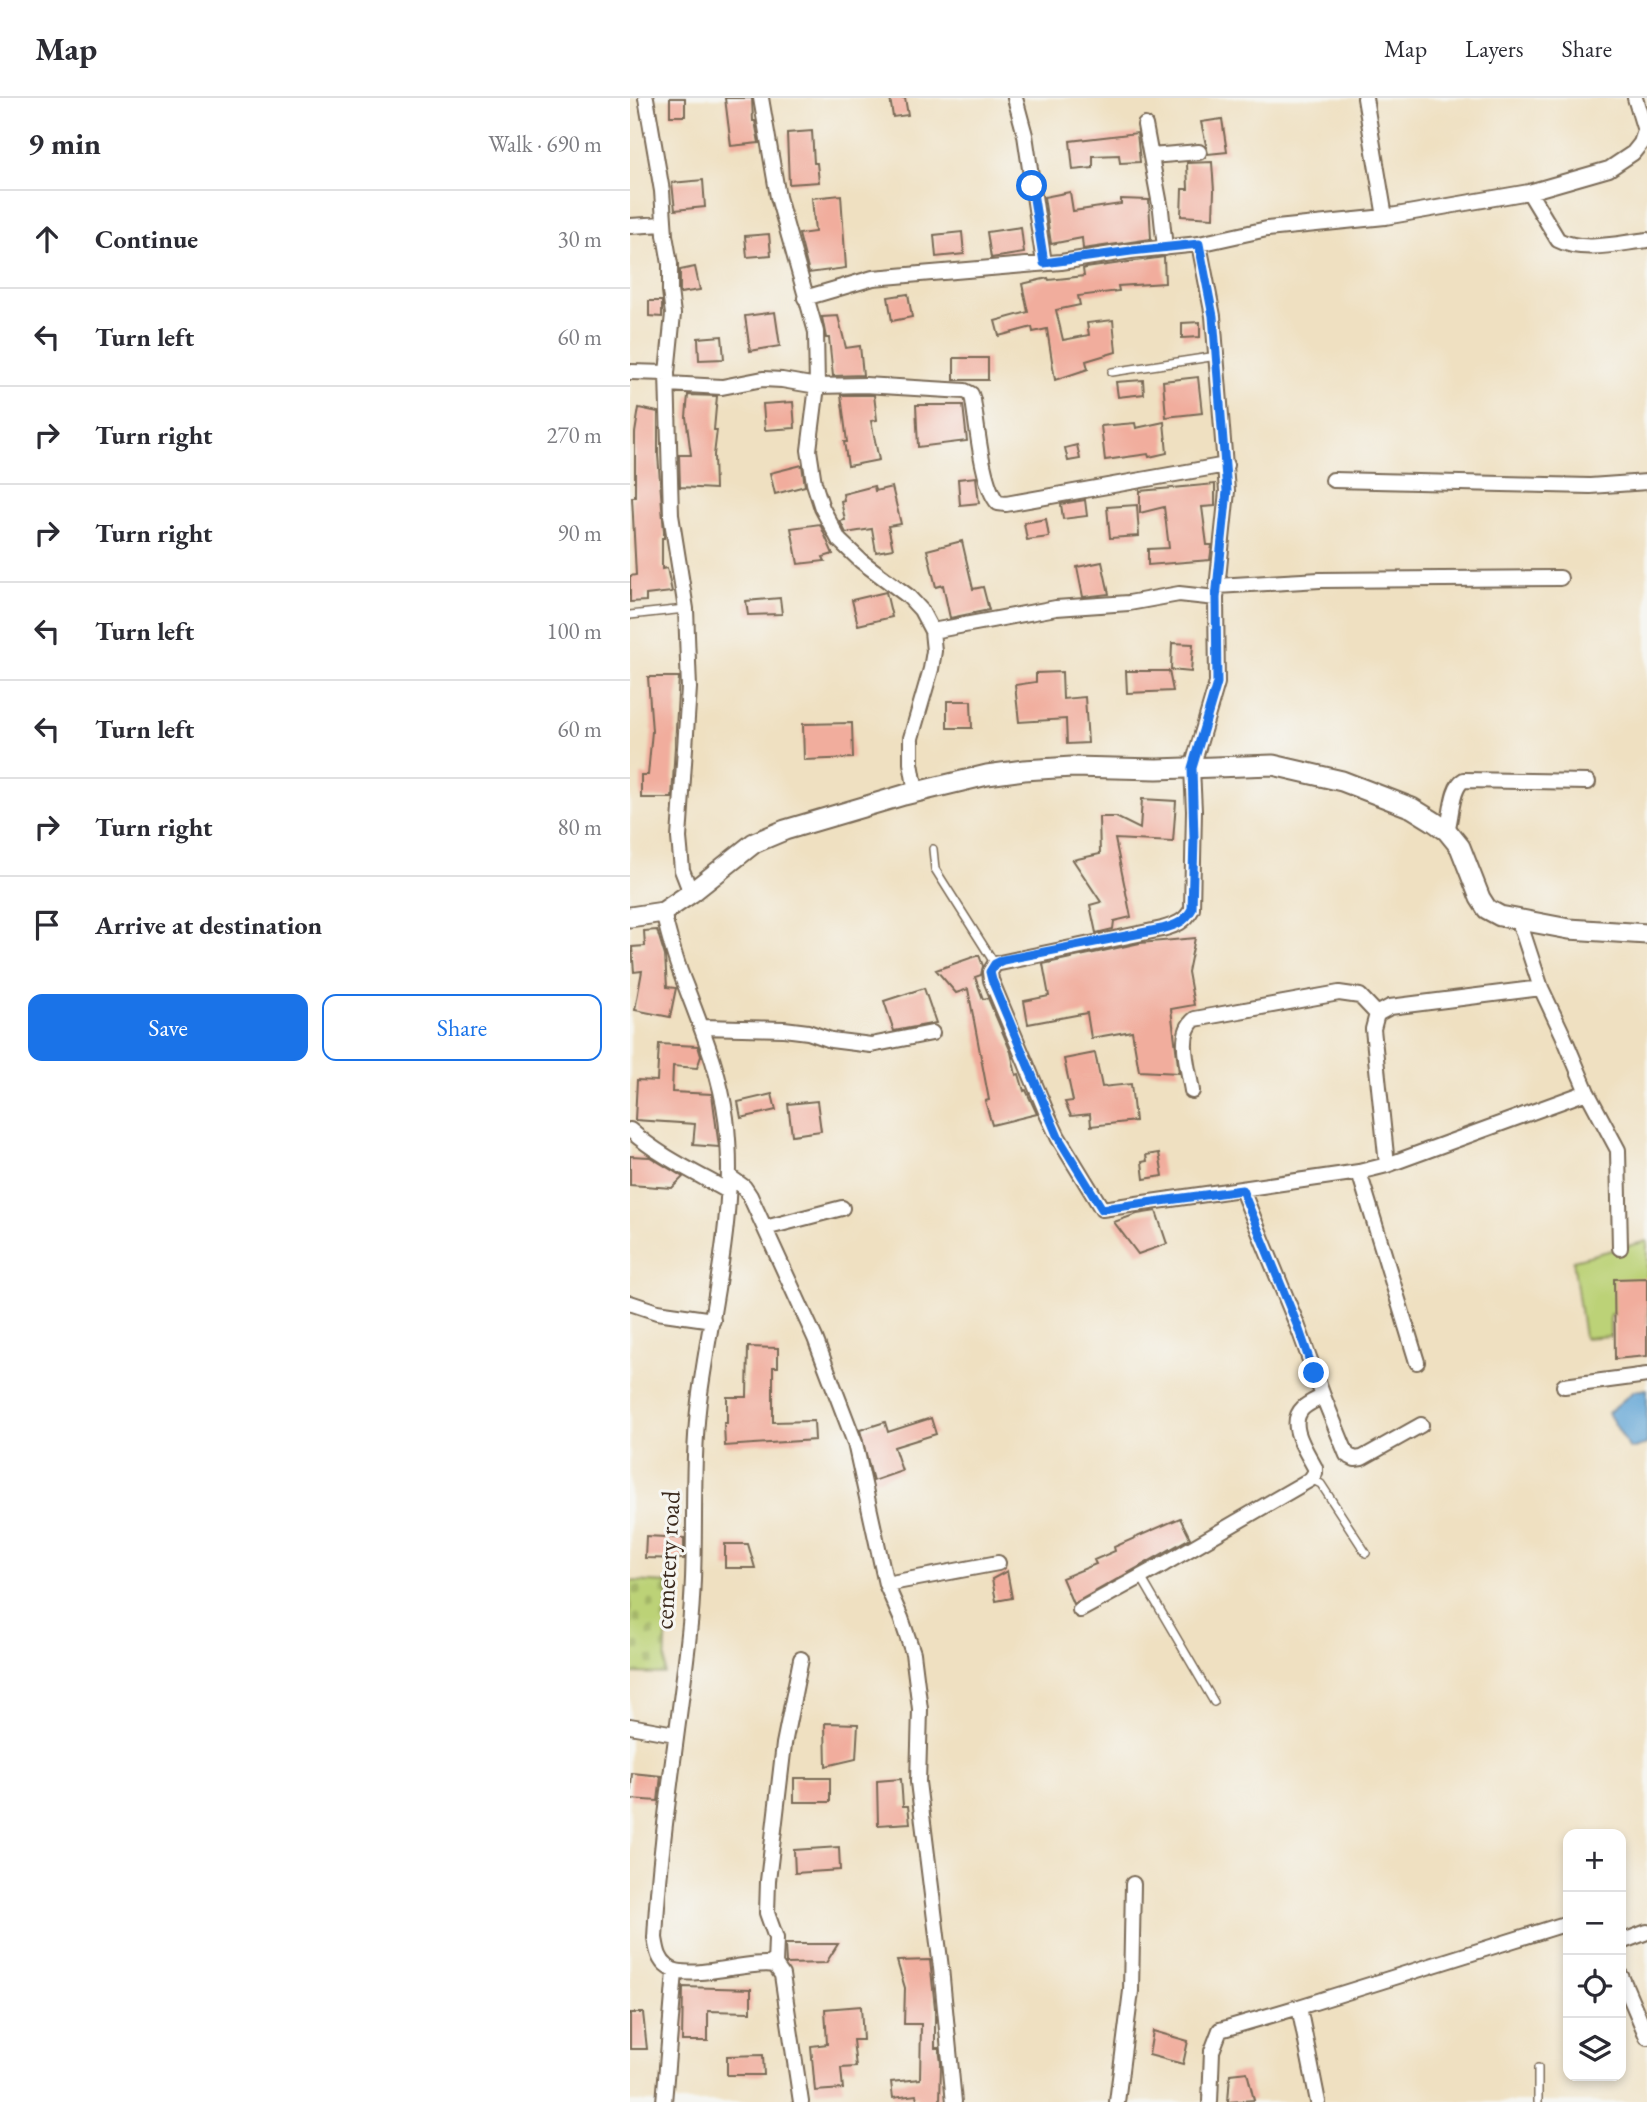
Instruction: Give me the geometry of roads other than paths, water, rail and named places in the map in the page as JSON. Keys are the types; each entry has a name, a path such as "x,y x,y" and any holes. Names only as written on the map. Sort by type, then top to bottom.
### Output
{"street":[{"path":"646,98 662,191 673,314 668,378 671,515 686,609 689,688 679,838 682,870 691,893"},
{"path":"761,98 778,197 816,332 817,386 809,450 814,483 822,508 839,540 861,561 908,596 921,610 932,631 934,651 931,669 911,738 911,763 916,792"},
{"path":"1015,98 1025,135 1044,263"},
{"path":"1365,98 1385,217"},
{"path":"805,298 873,278 1044,263 1199,244 1267,229 1385,217 1529,192 1609,169 1633,153 1641,143 1645,131 1640,103"},
{"path":"1145,125 1165,248"},
{"path":"1151,156 1199,152"},
{"path":"1529,192 1558,240 1566,244 1586,246 1647,240"},
{"path":"630,226 664,224"},
{"path":"1199,244 1211,300 1227,491 1217,592 1217,683 1192,768 1192,909 1188,917 1162,929 995,964 990,972 992,980 1048,1116 1102,1209 1359,1172 1587,1092"},
{"path":"630,372 723,387 772,379 817,386 865,385 965,391 971,394 986,478 993,498 998,503 1006,504 1226,465"},
{"path":"1333,480 1590,486 1647,482"},
{"path":"932,631 1056,608 1129,603 1179,594 1333,579 1560,578"},
{"path":"630,917 663,912 754,843 785,830 916,792 987,775 1072,767 1192,768 1273,765 1342,781 1412,808 1447,831 1460,847 1476,890 1488,909 1500,916 1569,929 1647,934"},
{"path":"1447,831 1454,792 1457,783 1464,780 1588,782"},
{"name":"cemetery road","path":"663,912 674,954 719,1078 726,1118 729,1184 725,1242 699,1402 689,1631 675,1734 655,1938 659,1957 675,1972"},
{"path":"1519,921 1541,988 1587,1092 1618,1150 1620,1248"},
{"path":"1387,1164 1373,1029 1377,1014 1390,1007 1541,988"},
{"path":"1192,1091 1185,1036 1187,1025 1195,1020 1339,993 1360,996 1377,1014"},
{"path":"702,1027 784,1028 831,1040 871,1045 932,1033"},
{"path":"630,1130 673,1161 729,1184 744,1187 815,1339 855,1443 886,1584 913,1653 920,1709 918,1782 954,2102"},
{"path":"1359,1172 1417,1362"},
{"path":"1242,1190 1347,1455 1355,1459 1362,1458 1422,1425"},
{"path":"765,1228 842,1208"},
{"path":"630,1303 657,1312 713,1320"},
{"path":"1564,1385 1647,1375"},
{"path":"1080,1610 1311,1479 1315,1468 1296,1428 1297,1419 1303,1408 1322,1396"},
{"path":"886,1584 998,1563"},
{"path":"801,1658 784,1745 768,1881 767,1913 776,1938 775,1965 782,1975 801,2102"},
{"path":"630,1726 675,1734"},
{"path":"1117,2102 1131,1991 1133,1884"},
{"path":"1210,2102 1212,2051 1220,2030 1563,1925"},
{"path":"1626,1940 1647,1932"},
{"path":"664,2102 675,1972 724,1970 764,1962 775,1965"},
{"path":"1626,1988 1647,2037"},
{"path":"1299,2007 1318,2102"}],"lane":[{"path":"1112,372 1217,356"},
{"path":"630,615 686,609"},
{"path":"933,849 934,869 995,964"},
{"path":"1311,1479 1321,1484 1366,1553"},
{"path":"1140,1577 1214,1702"},
{"path":"1538,2068 1538,2102"}],"water":[{"path":"1647,1389 1647,1444 1630,1449 1608,1413 1634,1391"}]}
